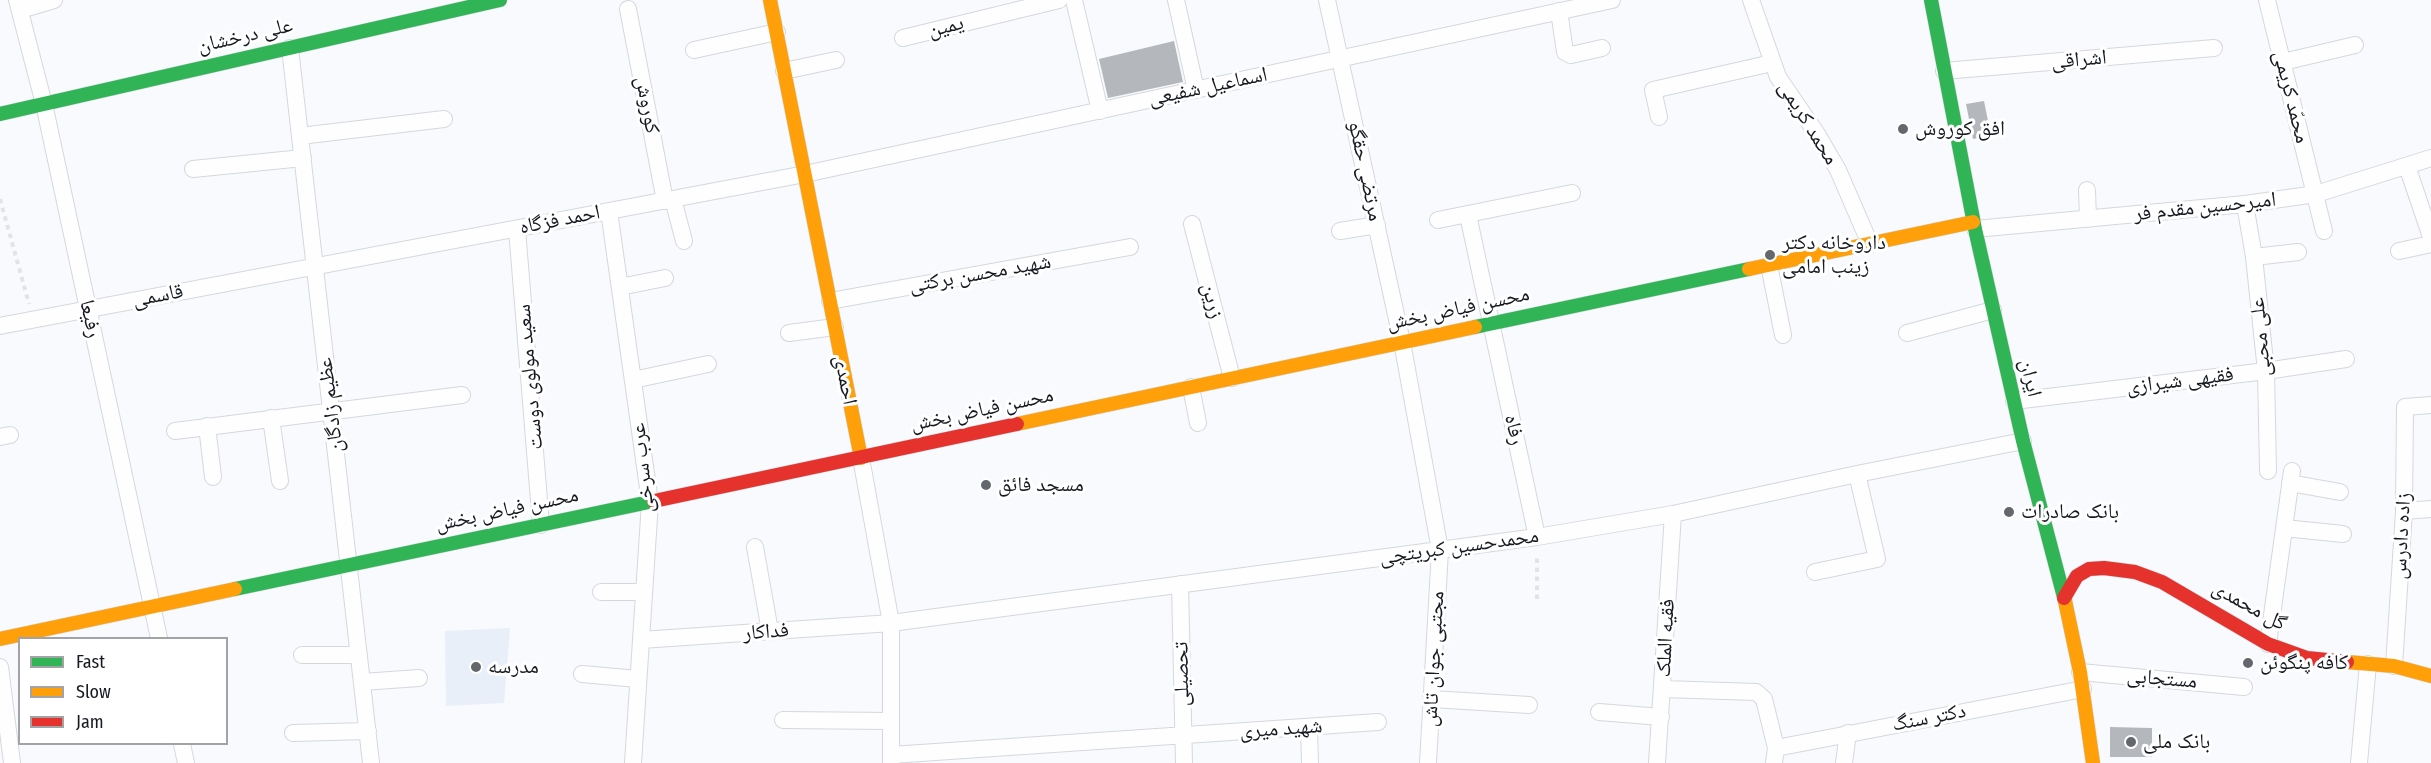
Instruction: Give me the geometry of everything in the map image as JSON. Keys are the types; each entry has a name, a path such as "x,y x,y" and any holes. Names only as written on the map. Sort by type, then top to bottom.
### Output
{"street":[{"path":"18,5 54,0"},
{"name":"علی درخشان","path":"0,114 500,0"},
{"name":"احمدی","path":"770,0 861,458 891,623 891,759"},
{"name":"یمین","path":"903,38 1059,0"},
{"path":"1074,0 1100,111"},
{"path":"1176,0 1196,90"},
{"name":"مرتضی حقگو","path":"1327,0 1402,342"},
{"name":"اسماعیل شفیعی","path":"805,174 1340,59 1569,6 1612,0"},
{"name":"محمد کریمی","path":"1751,0 1773,63 1788,94 1817,134 1838,170 1870,244"},
{"name":"ایران","path":"1931,0 1974,226 2023,441 2064,598 2080,672 2093,763"},
{"name":"محمّد کریمی","path":"2267,0 2324,231"},
{"name":"رفیعا","path":"18,5 44,104 159,637"},
{"path":"1569,6 1565,52 1571,55 1602,48"},
{"name":"کوروش","path":"628,9 669,200 684,241"},
{"path":"693,50 777,32"},
{"path":"2283,62 2355,45"},
{"name":"عظیم زادگان","path":"290,48 371,763"},
{"name":"اشراقی","path":"1944,71 2214,48"},
{"path":"784,70 836,60"},
{"path":"1659,117 1653,90 1773,63"},
{"path":"300,136 444,119"},
{"path":"193,169 303,158"},
{"name":"امیرحسین مقدم فر","path":"1974,226 2088,219 2245,204 2316,194 2431,158"},
{"path":"2406,166 2431,237"},
{"name":"احمد فزگاه","path":"315,267 805,174"},
{"path":"2087,190 2088,219"},
{"path":"1438,220 1572,193"},
{"name":"علی محبی","path":"2245,204 2254,257 2266,371 2268,471"},
{"name":"عرب سرخی","path":"609,211 650,502 633,763"},
{"name":"رفاه","path":"1468,215 1537,537"},
{"name":"زرین","path":"1192,224 1232,378"},
{"path":"1340,231 1377,225"},
{"name":"محسن فیاض بخش","path":"0,639 1769,265 1974,226"},
{"name":"سعید مولوی دوست","path":"518,229 541,525"},
{"path":"2399,251 2431,244"},
{"name":"شهید محسن برکتی","path":"830,301 1130,247"},
{"path":"2254,257 2298,252"},
{"path":"1769,265 1783,335"},
{"name":"قاسمی","path":"0,326 315,267"},
{"path":"620,287 665,278"},
{"path":"1907,333 1993,310"},
{"path":"789,333 835,327"},
{"name":"مجتبی جوان تاش","path":"1402,342 1440,550 1428,763"},
{"name":"فقیهی شیرازی","path":"2014,400 2266,371 2346,359"},
{"path":"633,380 708,364"},
{"path":"1191,387 1198,423"},
{"path":"175,430 462,395"},
{"name":"زاده دادرس","path":"2394,666 2404,512 2405,407 2431,405"},
{"path":"271,418 280,481"},
{"path":"207,426 213,477"},
{"name":"محمدحسین کبریتچی","path":"891,623 1537,537 1673,514 2023,441"},
{"path":"1815,572 1877,559 1857,474"},
{"path":"2268,644 2291,477 2340,492"},
{"path":"2404,512 2431,509"},
{"name":"فقیه الملک","path":"1657,763 1673,514"},
{"path":"2284,528 2343,534"},
{"path":"755,547 770,631"},
{"name":"گل محمدی","path":"2064,598 2077,576 2090,569 2104,568 2135,572 2162,582 2268,644 2307,658 2394,666 2431,676"},
{"name":"تحصیلی","path":"1180,584 1184,763"},
{"path":"601,592 644,592"},
{"name":"فداکار","path":"641,640 891,623"},
{"path":"302,655 359,655"},
{"path":"2359,763 2368,664"},
{"path":"0,667 12,763"},
{"name":"مستجابی","path":"2080,672 2244,687"},
{"path":"582,674 638,680"},
{"path":"362,682 419,678"},
{"path":"1663,689 1756,692 1764,699 1775,755"},
{"name":"دکتر سنگ","path":"1775,755 1848,733 2083,689"},
{"path":"1432,699 1529,705"},
{"path":"1599,712 1661,717"},
{"path":"783,720 891,721"},
{"name":"شهید میری","path":"891,759 1183,735 1378,722"},
{"path":"1309,727 1310,763"},
{"path":"293,734 368,731"},
{"path":"1844,763 1848,733"},
{"path":"182,745 186,763"}],"path":[{"path":"0,199 34,319"},
{"path":"1537,537 1537,599"}],"shaded area":[{"name":"مدرسه","path":"510,628 504,703 446,706 445,631"}],"building":[{"path":"1174,41 1183,82 1108,98 1099,59"},
{"path":"1984,101 1991,136 1973,139 1966,104"},
{"name":"بانک ملی","path":"2110,727 2152,728 2152,757 2110,757"}],"traffic: fast":[{"path":"0,114 500,0"},
{"path":"1931,0 1975,229 2023,441 2065,601"},
{"path":"1475,327 1749,269"},
{"path":"235,589 654,501"}],"traffic: slow":[{"path":"770,0 861,458"},
{"path":"1749,269 1973,222"},
{"path":"1017,424 1475,327"},
{"path":"0,639 235,589"},
{"path":"2065,601 2080,672 2093,763"},
{"path":"2347,662 2394,666 2431,676"}],"traffic: jam":[{"path":"654,501 1017,424"},
{"path":"2064,598 2077,576 2089,569 2104,568 2135,572 2162,582 2268,644 2307,658 2347,662"}],"place":[{"name":"افق کوروش","path":"1903,129"},
{"name":"داروخانه دکتر زینب امامی","path":"1770,255"},
{"name":"مسجد فائق","path":"986,485"},
{"name":"بانک صادرات","path":"2009,512"},
{"name":"کافه پنگوئن","path":"2248,663"},
{"name":"مدرسه","path":"476,667"},
{"name":"بانک ملی","path":"2131,742"}]}
